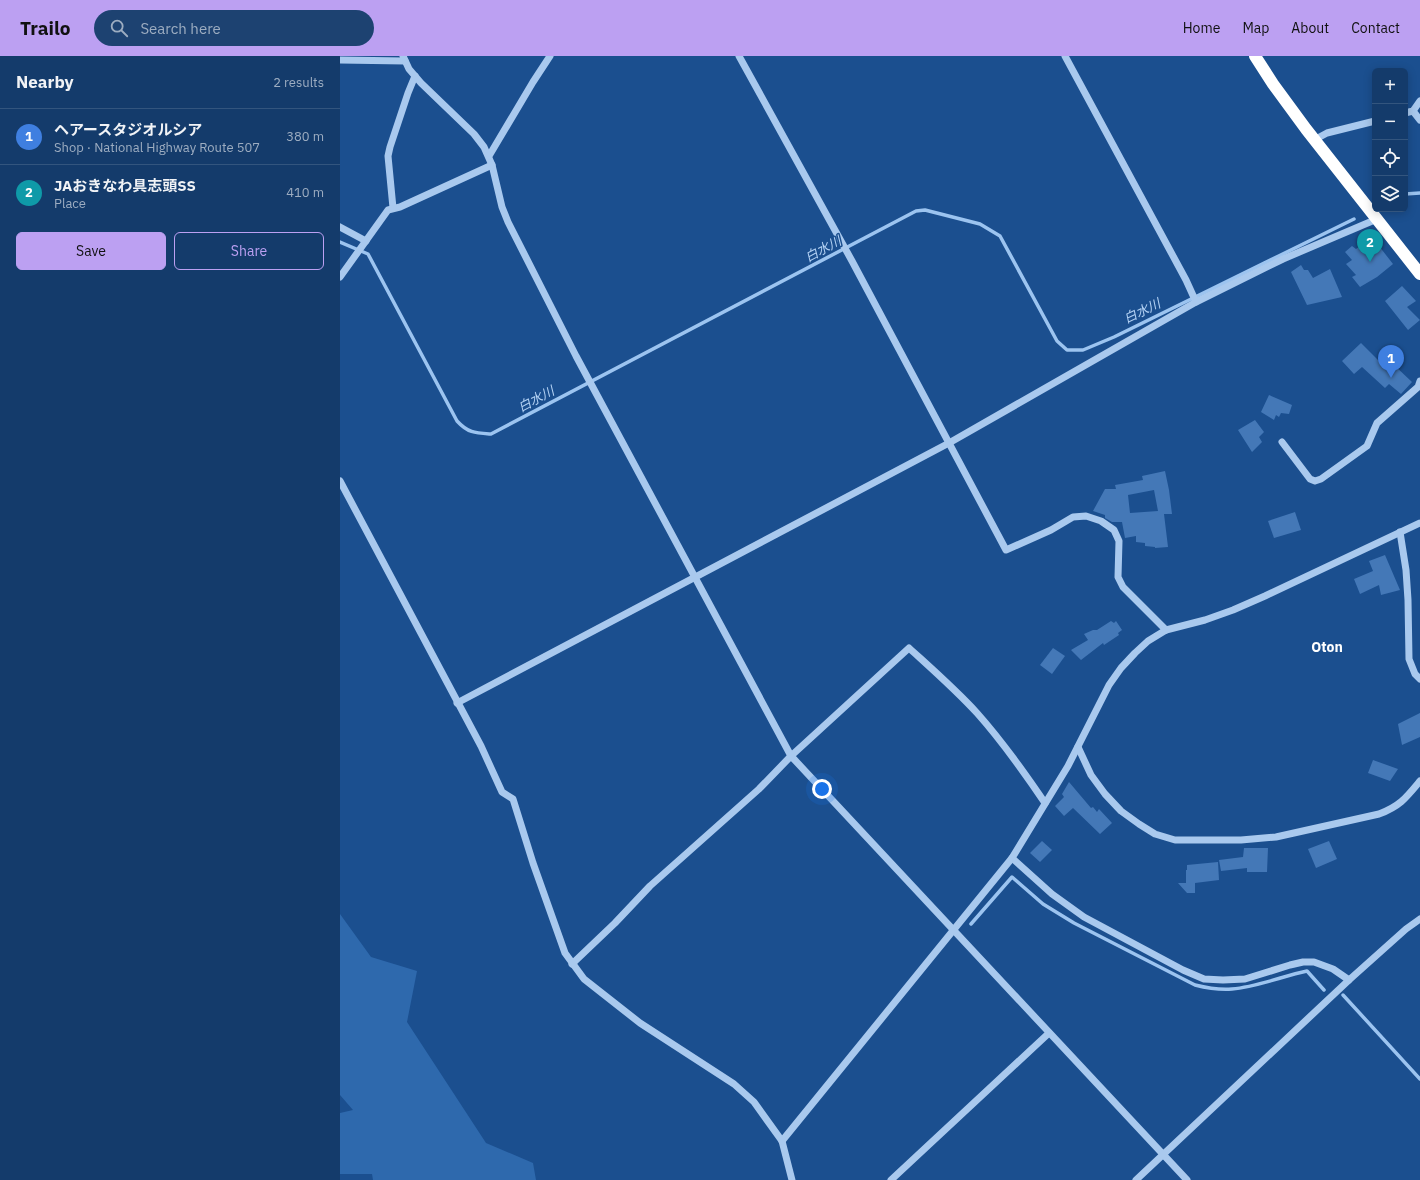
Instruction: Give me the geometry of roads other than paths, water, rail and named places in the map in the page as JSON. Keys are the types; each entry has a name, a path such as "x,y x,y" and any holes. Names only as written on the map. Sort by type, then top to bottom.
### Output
{"highway":[{"path":"1255,56 1273,84 1314,140 1420,274"}],"street":[{"path":"489,156 550,56"},
{"path":"740,56 852,261 1006,550 1051,530 1073,517 1086,516 1101,521 1114,530 1119,541 1118,577 1123,587 1166,630"},
{"path":"1065,56 1186,280 1196,302"},
{"path":"340,60 404,59 409,69 415,76 474,134 484,147 492,165 502,207 508,222 576,356 791,756 1187,1180"},
{"path":"393,208 388,156 415,76"},
{"path":"1408,112 1413,111 1420,102"},
{"path":"1413,111 1420,120"},
{"path":"1314,140 1327,133 1372,122"},
{"path":"340,277 388,210 407,204 492,165"},
{"path":"457,703 949,443 1196,302 1283,259 1377,219"},
{"path":"340,227 366,242"},
{"path":"1282,442 1310,480 1315,481 1321,479 1367,446 1377,423 1418,387 1420,381"},
{"path":"340,481 481,746 502,792 513,799 533,863 557,930 572,964 584,979 640,1023 734,1084 754,1102 782,1141 792,1180"},
{"path":"782,1141 1012,858 1078,747 1099,705 1121,668 1148,641 1166,630 1205,620 1233,610 1420,523"},
{"path":"1400,532 1406,570 1409,659 1415,674 1420,679"},
{"path":"572,964 615,923 650,886 759,789 791,756 909,648 976,712 1045,803"},
{"path":"1078,747 1091,775 1105,794 1121,811 1138,824 1155,834 1174,840 1241,840 1276,837 1379,814 1399,805 1420,781"},
{"path":"1012,858 1052,894 1084,917 1183,970 1204,979 1245,979 1290,965 1303,962 1314,962 1333,968 1350,980"},
{"path":"1136,1180 1350,980 1406,929 1420,919"},
{"path":"891,1180 1049,1033"}],"waterway":[{"name":"白水川","path":"1408,194 1420,193"},
{"name":"白水川","path":"340,242 368,254 457,421 472,432 491,434 916,211 925,210 980,224 1000,236 1057,341 1067,350 1083,350 1114,337 1354,219"},
{"path":"971,924 1012,877 1043,904 1074,923 1195,985 1218,989 1241,988 1307,971 1324,990"},
{"path":"1343,995 1420,1079"}],"place":[{"name":"JAおきなわ具志頭SS","path":"1370,262"},
{"name":"ヘアースタジオルシア","path":"1391,378"}],"district":[{"name":"Oton","path":"1327,647"}]}
